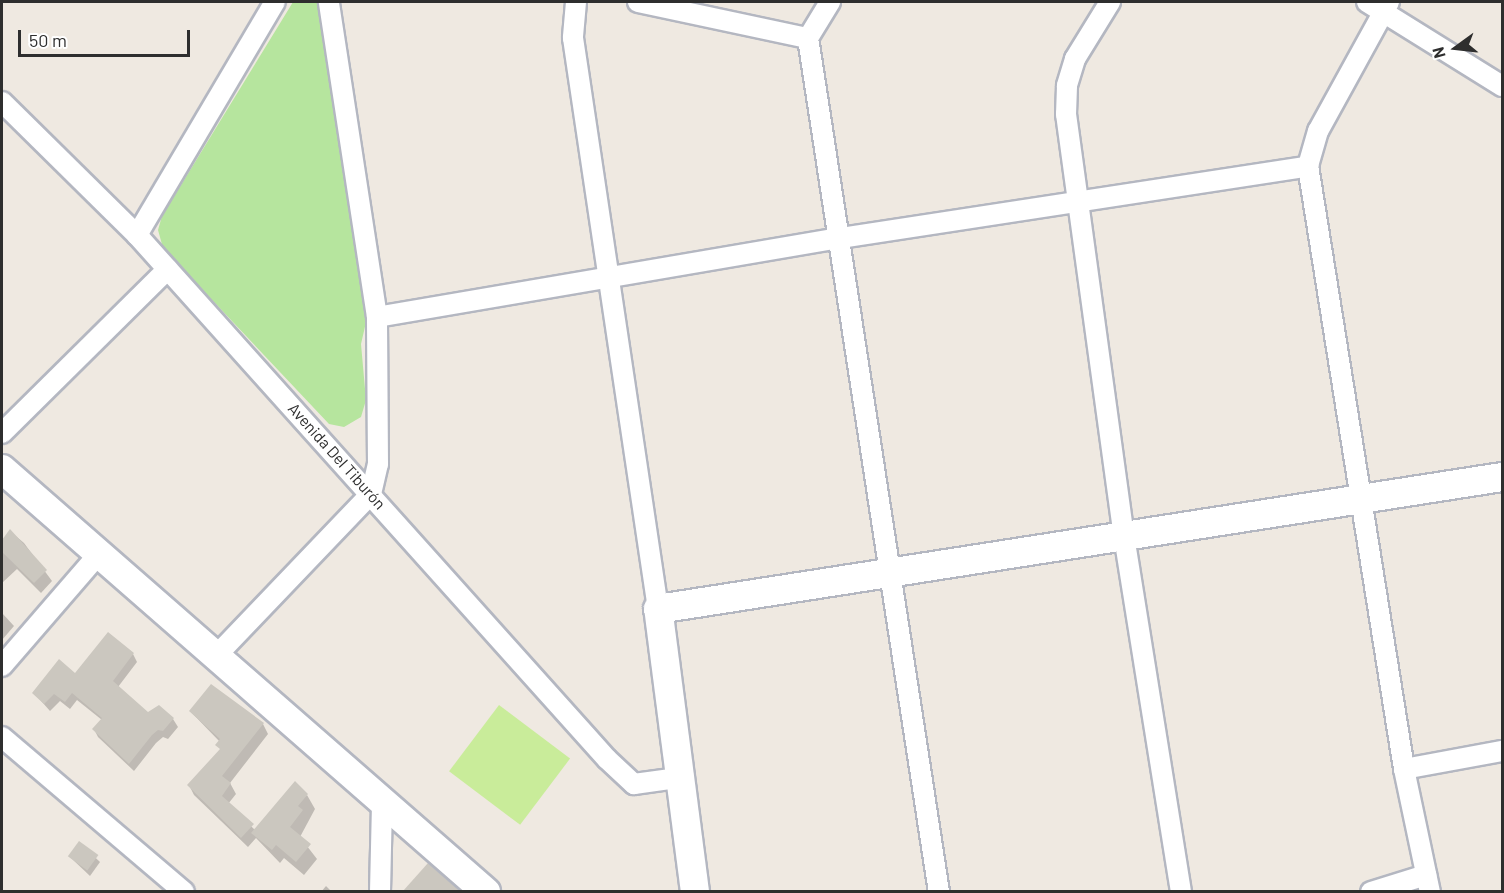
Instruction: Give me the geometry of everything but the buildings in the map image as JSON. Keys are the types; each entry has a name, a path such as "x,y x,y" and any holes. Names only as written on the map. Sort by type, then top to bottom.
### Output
{"street":[{"path":"137,235 275,2"},
{"path":"215,657 371,494 378,464 377,317 329,2"},
{"path":"576,2 573,38 658,609 677,778 695,891"},
{"path":"638,2 808,38"},
{"path":"830,2 808,38 939,891"},
{"path":"1110,2 1075,59 1067,87 1066,114 1124,536 1181,891"},
{"path":"1371,891 1428,884 1404,770 1308,166 1318,131 1380,5 1503,86"},
{"name":"Avenida Del Tiburón","path":"2,102 137,235 607,759 634,784 677,778"},
{"path":"377,317 840,238 1308,166"},
{"path":"2,433 168,269"},
{"path":"2,469 96,556 486,891"},
{"path":"658,609 1361,497 1503,477"},
{"path":"2,666 96,556"},
{"path":"2,737 163,885 184,891"},
{"path":"1404,770 1503,751"},
{"path":"380,891 382,803"}],"green space":[{"path":"293,2 318,2 367,318 361,344 366,400 361,417 344,427 329,424 163,248 158,230 162,216"},
{"path":"499,705 570,759 520,825 449,771"}]}
